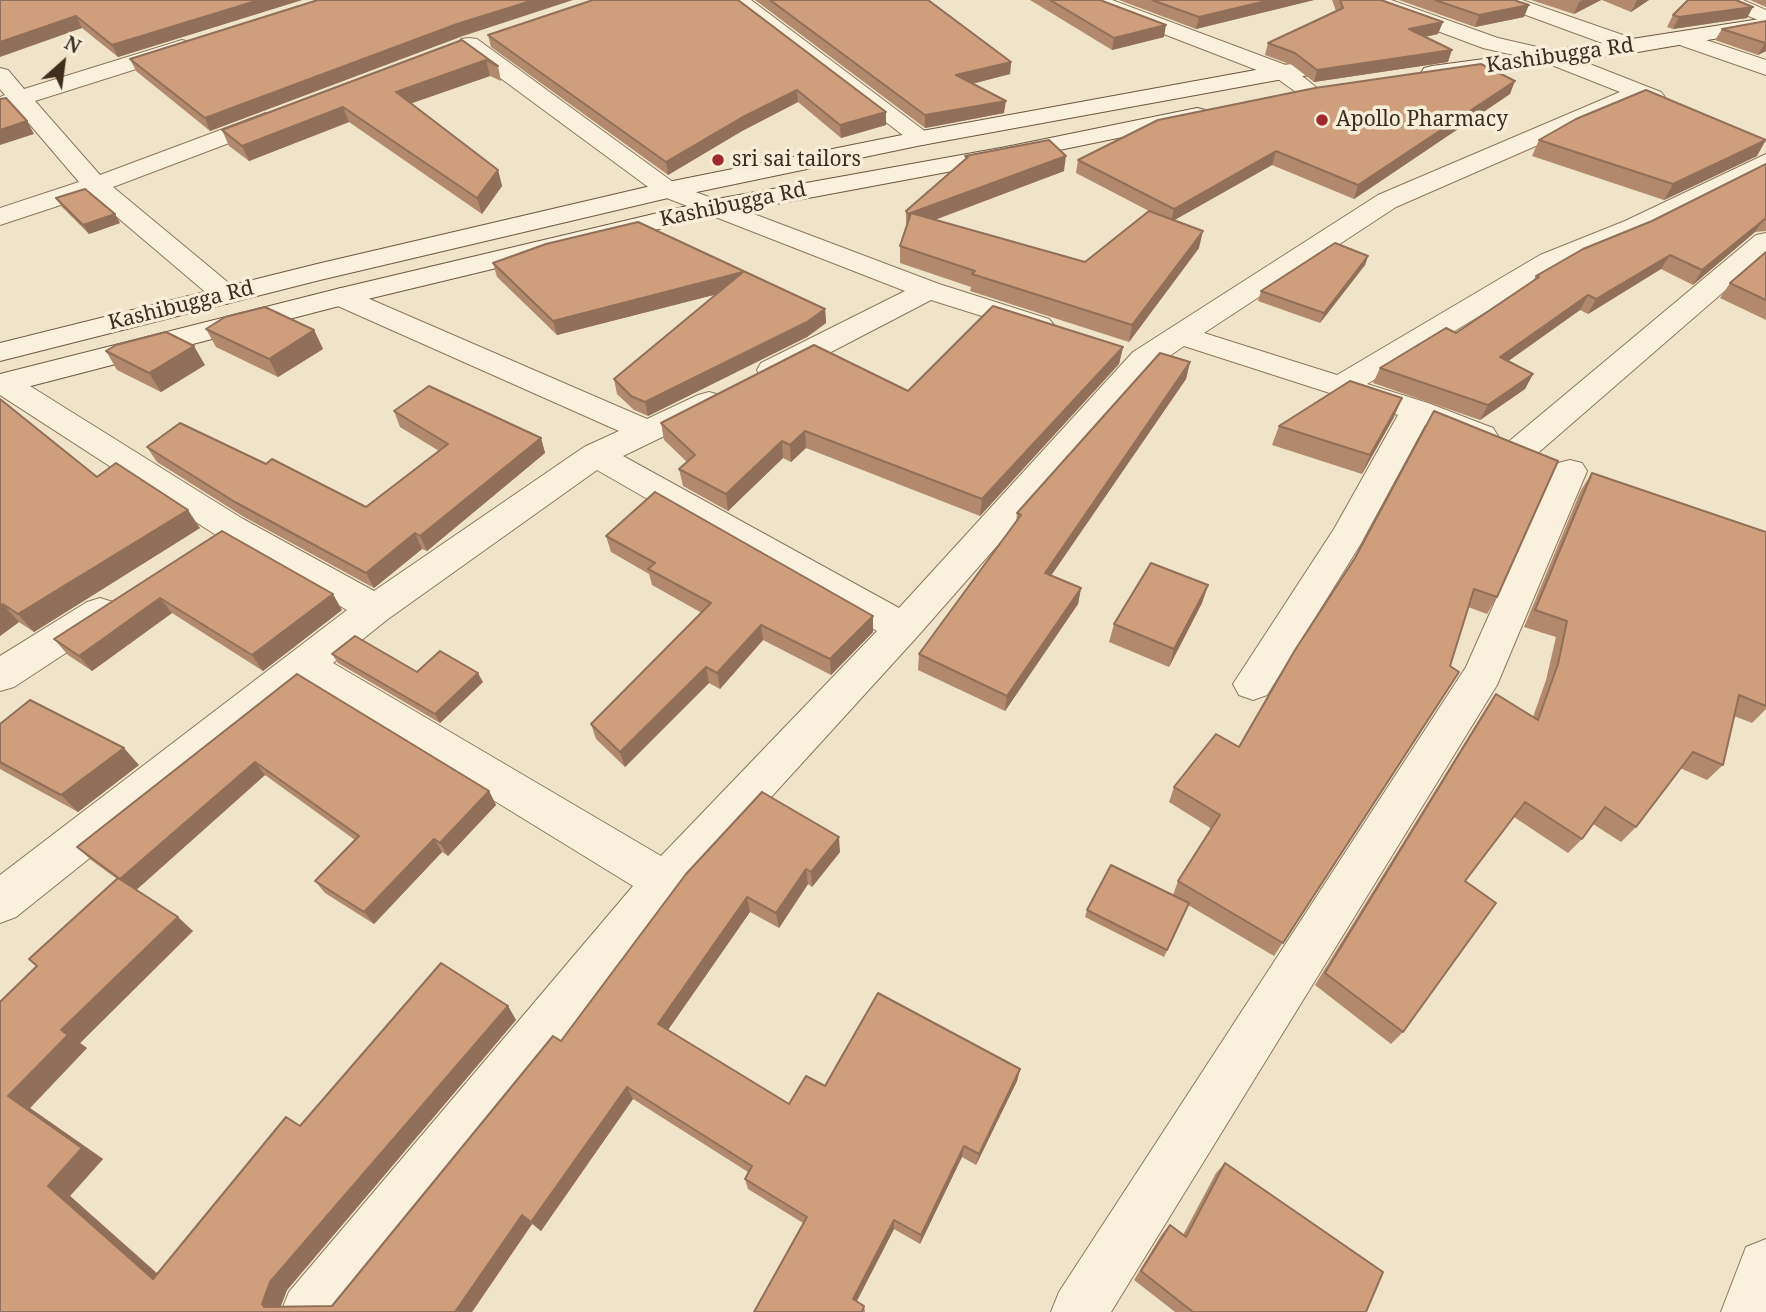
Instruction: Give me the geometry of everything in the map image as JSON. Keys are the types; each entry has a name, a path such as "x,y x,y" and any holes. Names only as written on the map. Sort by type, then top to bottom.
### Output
{"street":[{"path":"738,0 922,138"},
{"path":"1093,0 1284,85"},
{"path":"1371,0 1491,43 1551,57 1678,107"},
{"path":"1503,0 1632,46"},
{"path":"1725,0 1762,15"},
{"name":"Kashibugga Rd","path":"1422,52 1592,31 1762,15"},
{"name":"Kashibugga Rd","path":"1410,76 1682,38 1762,15"},
{"path":"443,54 494,36"},
{"path":"1682,38 1766,68"},
{"path":"10,101 202,41"},
{"path":"469,44 668,190 929,290 1068,335"},
{"name":"Kashibugga Rd","path":"1,373 226,295 668,190 922,138 1366,71 1311,92 1284,85"},
{"path":"0,75 10,101 95,185 226,295"},
{"path":"309,1312 665,882 903,628 1132,355 1178,335 1387,201 1640,92"},
{"path":"0,217 95,185 301,107"},
{"name":"Kashibugga Rd","path":"1,373 341,297 717,207 1006,154 1218,111"},
{"path":"1339,387 1550,261 1634,227 1766,161"},
{"path":"1519,451 1766,241"},
{"path":"0,902 375,609 596,455 649,432 929,290"},
{"path":"341,297 649,432"},
{"path":"1079,1312 1483,674 1583,476 1417,410 1178,335"},
{"path":"1,373 231,528 375,609"},
{"path":"1254,684 1348,536 1417,410"},
{"path":"596,455 903,628"},
{"path":"197,550 231,528"},
{"path":"0,676 127,594"},
{"path":"303,664 665,882"},
{"path":"1749,1312 1766,1267"}],"building":[{"path":"0,0 259,0 112,45 76,16 0,42"},
{"path":"318,0 534,0 457,24 205,118 130,59"},
{"path":"593,0 738,0 886,112 840,125 797,90 741,118 666,162 488,35"},
{"path":"770,0 928,0 1011,62 956,75 1006,101 925,115"},
{"path":"1050,0 1100,0 1166,25 1114,38"},
{"path":"1152,0 1270,0 1199,17"},
{"path":"1340,0 1381,0 1443,22 1409,29 1452,50 1317,70 1295,53 1268,43 1343,8"},
{"path":"1435,0 1514,0 1529,5 1479,15"},
{"path":"1688,0 1736,0 1753,7 1679,17 1673,15"},
{"path":"1766,21 1765,43 1722,29"},
{"path":"462,40 498,66 486,60 396,92 498,170 477,198 343,107 242,146 222,130"},
{"path":"1481,64 1515,81 1358,185 1276,151 1174,209 1078,160 1158,120 1315,88"},
{"path":"1646,90 1766,140 1673,184 1539,140 1576,119"},
{"path":"6,98 27,121 0,130 0,99"},
{"path":"1049,140 1066,156 908,214 906,211 968,157 965,156"},
{"path":"1766,164 1766,218 1702,270 1670,255 1596,299 1588,295 1500,357 1533,374 1488,405 1380,368 1446,328 1456,333 1539,277 1536,276 1583,249 1652,221"},
{"path":"85,189 115,214 83,225 56,198"},
{"path":"1149,211 1203,231 1132,325 972,274 975,271 900,246 911,213 1085,262"},
{"path":"638,222 825,309 807,322 645,402 631,396 614,379 743,272 553,321 493,263 546,244"},
{"path":"1335,243 1368,256 1324,313 1261,291"},
{"path":"1766,252 1766,300 1730,283"},
{"path":"993,306 1123,347 982,499 805,431 790,445 782,441 726,494 679,469 695,455 661,423 814,345 908,391"},
{"path":"265,307 314,330 269,359 206,329 225,317"},
{"path":"166,332 194,346 149,373 106,351 116,345"},
{"path":"1160,353 1190,362 1045,573 1081,588 1007,696 919,654 1021,515 1017,513"},
{"path":"1350,381 1402,398 1370,455 1279,426"},
{"path":"429,386 541,438 420,536 415,533 366,573 235,502 147,447 180,423 266,464 272,459 366,507 448,444 394,411"},
{"path":"0,399 97,477 116,463 188,510 18,614 3,604 0,606"},
{"path":"1434,411 1558,461 1497,597 1474,589 1450,666 1459,672 1283,943 1178,881 1220,815 1174,787 1216,734 1239,747 1295,650 1355,558"},
{"path":"1592,473 1766,532 1766,706 1739,695 1723,765 1693,752 1636,827 1605,807 1582,839 1525,802 1465,881 1496,903 1403,1032 1325,973 1496,694 1538,720 1558,664 1567,621 1535,610"},
{"path":"655,492 873,616 830,659 761,625 717,673 706,667 620,752 591,724 711,603 648,569 655,563 606,536"},
{"path":"222,531 333,594 252,655 160,598 79,656 54,639"},
{"path":"1151,563 1208,585 1174,649 1114,624"},
{"path":"355,636 417,672 440,651 478,673 435,714 332,654"},
{"path":"297,674 489,791 440,843 434,839 364,912 315,881 359,836 255,762 120,879 77,847"},
{"path":"30,700 124,748 61,795 0,762 0,724"},
{"path":"762,792 839,837 811,872 806,869 776,913 747,897 658,1024 789,1104 806,1076 825,1086 878,993 1020,1069 979,1154 964,1146 921,1235 894,1220 853,1299 864,1306 862,1312 754,1312 807,1217 745,1179 752,1166 627,1087 531,1222 522,1215 455,1312 0,1312 0,1002 37,966 29,959 118,878 178,917 61,1030 68,1035 8,1096 82,1148 48,1186 153,1279 286,1117 300,1126 441,963 508,1006 270,1282 262,1304 264,1307 332,1306 553,1036 561,1041 686,874"},
{"path":"1111,865 1189,903 1167,950 1087,910"},
{"path":"1225,1163 1383,1272 1366,1312 1193,1312 1141,1271 1170,1225 1186,1237"}],"place":[{"name":"Apollo Pharmacy","path":"1322,120"},
{"name":"sri sai tailors","path":"718,160"}]}
